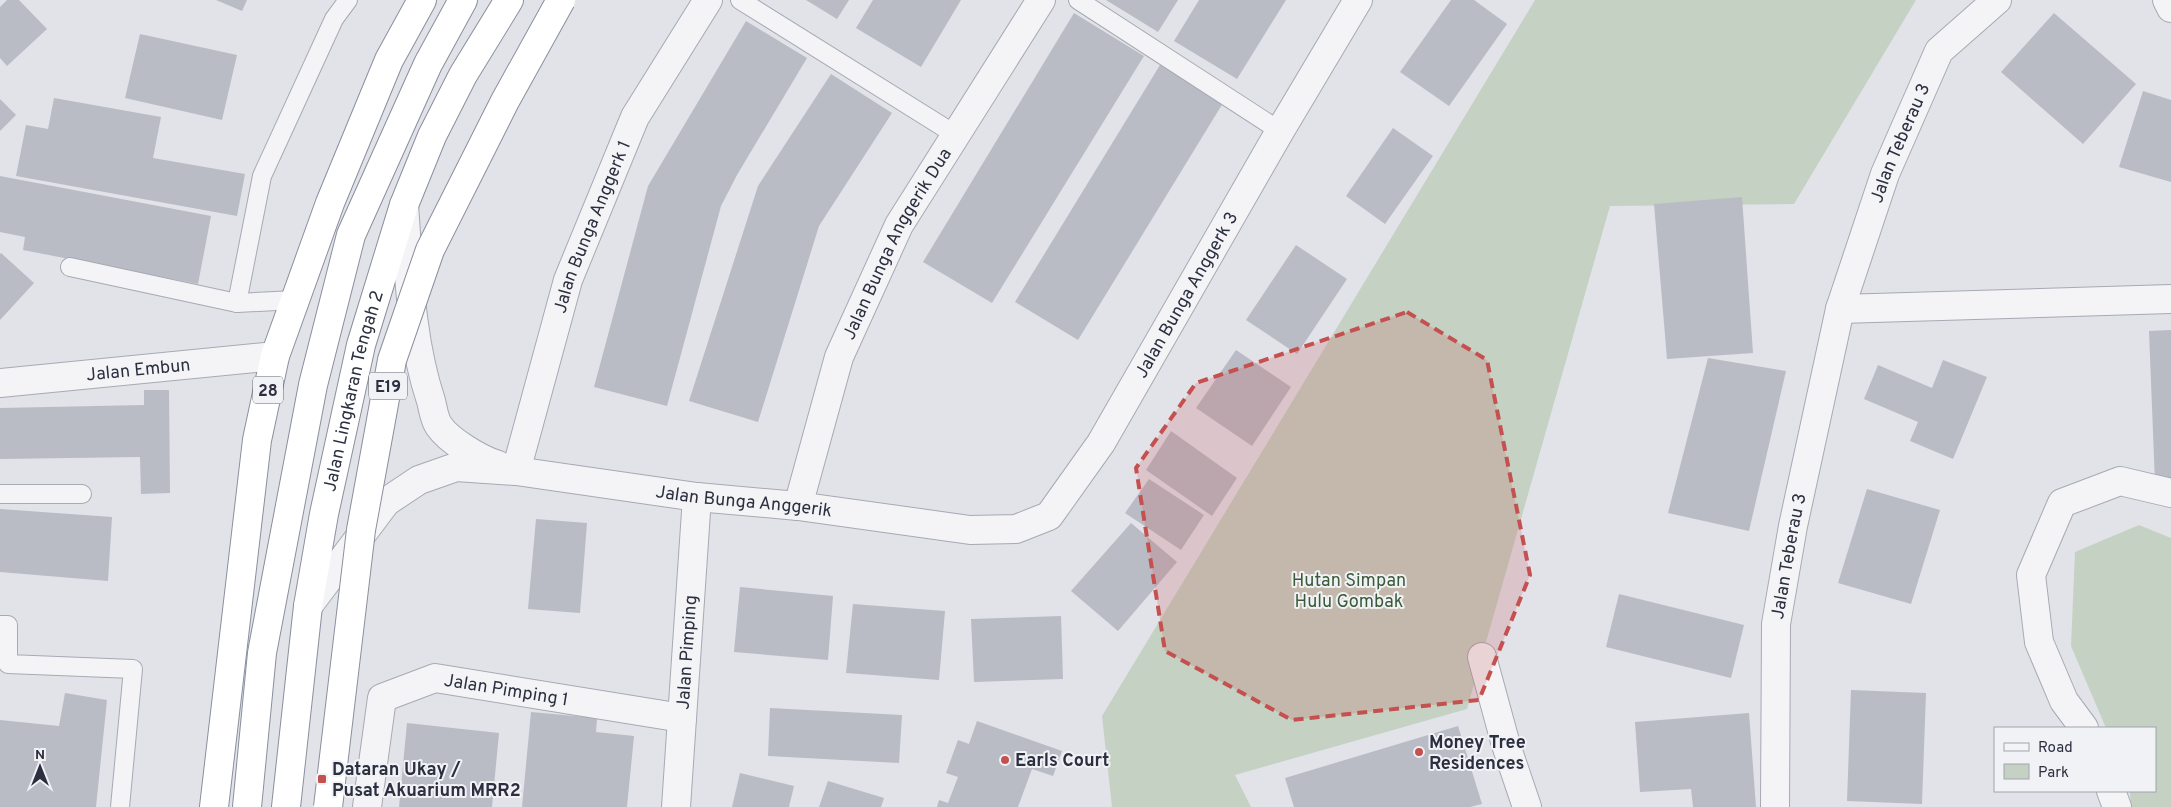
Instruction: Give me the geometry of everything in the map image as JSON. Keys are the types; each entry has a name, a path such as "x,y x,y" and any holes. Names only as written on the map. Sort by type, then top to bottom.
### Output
{"highway":[{"name":"28","path":"214,807 258,440 275,356 330,203 389,60 422,0"},
{"path":"247,807 262,653 313,384 351,234 428,64 463,0"},
{"name":"Jalan Lingkaran Tengah 2","path":"286,807 308,606 324,514 362,345 404,205 432,136 463,74 509,0"},
{"name":"E19","path":"328,807 362,530 392,360 430,250 506,101 561,0"}],"street":[{"name":"Jalan Bunga Anggerk 1","path":"516,471 568,280 635,117 708,0"},
{"name":"Jalan Bunga Anggerik Dua","path":"798,506 838,357 899,225 1041,0"},
{"name":"Jalan Bunga Anggerk 3","path":"970,530 1016,529 1049,516 1101,443 1280,131 1358,0"},
{"name":"Jalan Teberau 3","path":"1775,807 1776,624 1793,526 1840,309 1885,174 1939,50 1998,0"},
{"path":"2167,0 2171,8"},
{"name":"Jalan Bunga Anggerik","path":"404,205 411,304 422,376 439,426 462,447 484,461 516,471"},
{"path":"1840,309 2171,299"},
{"name":"Jalan Embun","path":"0,382 275,356"},
{"name":"Jalan Bunga Anggerik","path":"308,606 386,502 419,480 456,467 516,471 697,497 798,506 970,530"},
{"path":"2083,727 2064,701 2038,642 2031,575 2062,503 2120,481 2171,493"},
{"name":"Jalan Pimping","path":"676,807 697,497"},
{"path":"1482,657 1506,745 1527,807"},
{"name":"Jalan Pimping 1","path":"367,807 382,698 434,678 682,718"},
{"path":"2112,792 2117,807"}],"lane":[{"path":"237,304 262,176 334,19 348,0"},
{"path":"740,0 956,135"},
{"path":"1078,0 1280,131"},
{"path":"70,267 237,304 295,300"},
{"path":"0,494 82,494"},
{"path":"0,625 8,626 8,664 134,669 120,807"}],"highlighted area":[{"path":"1407,312 1487,360 1530,575 1479,700 1292,720 1165,651 1136,468 1196,383"}],"green space":[{"name":"Hutan Simpan Hulu Gombak","path":"1535,0 1916,0 1794,204 1610,206 1467,709 1235,775 1251,807 1112,807 1102,716"},
{"path":"2139,525 2171,538 2171,807 2131,807 2130,792 2156,792 2156,727 2106,727 2071,646 2075,552"}],"building":[{"path":"7,0 19,0 47,29 7,66 0,58 0,7"},
{"path":"216,0 247,0 242,11"},
{"path":"806,0 849,0 837,19"},
{"path":"873,0 961,0 921,67 856,28"},
{"path":"1106,0 1178,0 1158,32"},
{"path":"1199,0 1286,0 1237,79 1174,41"},
{"path":"1451,0 1474,0 1507,24 1449,106 1400,72"},
{"path":"1074,13 1144,56 992,303 923,262"},
{"path":"2054,13 2136,84 2083,144 2001,72"},
{"path":"746,21 807,58 737,175 721,206 667,406 594,387 648,186"},
{"path":"140,34 237,55 222,120 125,98"},
{"path":"1160,65 1223,103 1078,340 1015,302"},
{"path":"831,74 892,113 819,226 758,422 689,401 758,186"},
{"path":"2143,91 2171,100 2171,182 2119,167"},
{"path":"54,98 161,117 153,158 245,174 237,216 16,176 26,125 48,129"},
{"path":"0,99 16,115 0,131"},
{"path":"1393,128 1433,156 1385,224 1346,196"},
{"path":"0,176 211,216 198,284 23,250 25,237 0,232"},
{"path":"1742,197 1753,353 1667,359 1654,204"},
{"path":"1296,245 1347,279 1297,354 1246,320"},
{"path":"0,254 34,283 0,320"},
{"path":"2171,330 2171,482 2155,483 2149,331"},
{"path":"1236,350 1291,387 1252,446 1196,408"},
{"path":"1708,358 1786,371 1749,531 1668,513"},
{"path":"1943,360 1987,377 1953,459 1910,441 1918,422 1864,399 1878,365 1932,388"},
{"path":"144,390 169,390 170,493 141,494 140,457 0,459 0,408 144,405"},
{"path":"1171,431 1237,478 1212,516 1146,470"},
{"path":"1149,479 1204,515 1181,550 1125,513"},
{"path":"1867,489 1940,510 1911,604 1838,583"},
{"path":"0,509 112,517 108,581 0,572"},
{"path":"536,519 587,523 580,613 528,609"},
{"path":"1131,523 1177,562 1118,631 1071,591"},
{"path":"740,587 833,596 828,660 734,652"},
{"path":"1619,594 1744,625 1731,678 1606,647"},
{"path":"853,604 945,611 939,680 846,673"},
{"path":"1061,616 1063,679 974,682 971,619"},
{"path":"1851,690 1926,693 1922,804 1847,801"},
{"path":"65,693 107,700 96,807 0,807 0,720 59,726"},
{"path":"770,708 902,715 899,763 768,756"},
{"path":"531,712 597,718 596,732 634,736 627,807 522,807"},
{"path":"1749,713 1756,807 1693,807 1691,789 1640,792 1635,722"},
{"name":"Earls Court","path":"977,721 1062,751 1053,776 1032,769 1018,807 937,807 939,800 948,803 958,777 946,773 958,740 969,744"},
{"path":"407,723 499,733 492,807 399,807"},
{"name":"Money Tree Residences","path":"1458,726 1482,804 1470,807 1294,807 1285,778"},
{"path":"740,773 794,786 789,807 732,807"},
{"path":"828,781 884,798 881,807 819,807"}],"place":[{"name":"Money Tree Residences","path":"1419,752"},
{"name":"Earls Court","path":"1005,760"},
{"name":"Dataran Ukay / Pusat Akuarium MRR2","path":"322,779"}]}
